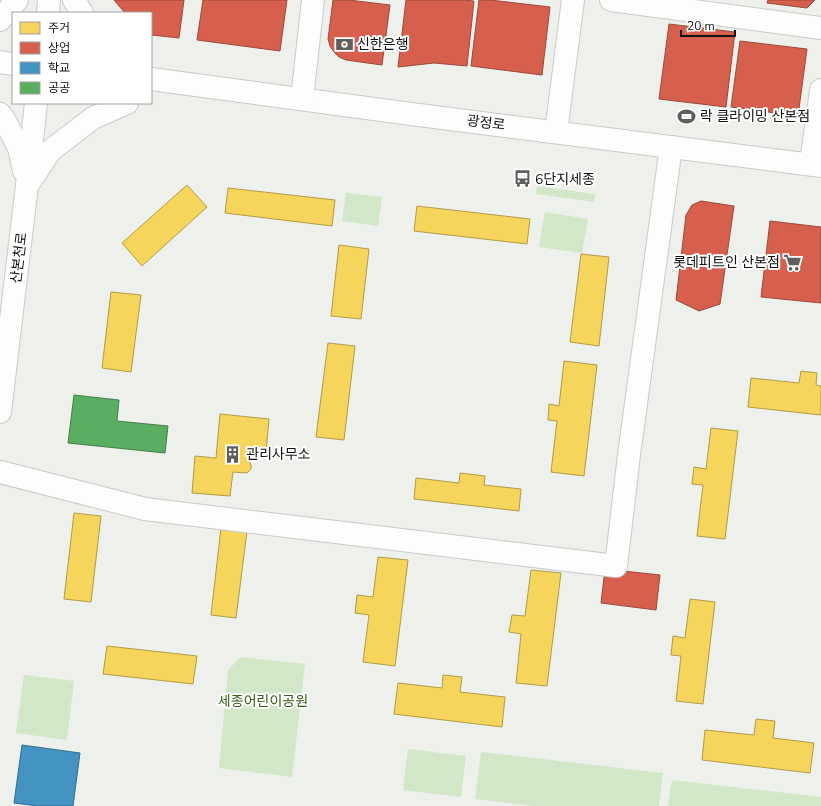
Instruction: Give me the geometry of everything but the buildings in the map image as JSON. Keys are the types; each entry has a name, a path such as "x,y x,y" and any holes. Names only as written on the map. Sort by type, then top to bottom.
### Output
{"street":[{"path":"0,20 17,0"},
{"path":"48,12 50,0"},
{"path":"74,0 81,12"},
{"path":"302,99 313,0"},
{"path":"556,132 573,0"},
{"path":"611,0 702,6 821,28"},
{"path":"0,62 12,64"},
{"path":"152,73 182,83"},
{"name":"광정로","path":"152,79 411,114 816,165"},
{"path":"152,94 182,83"},
{"path":"816,165 821,90"},
{"name":"산본천로","path":"0,412 36,104"},
{"path":"27,185 50,151 93,118 125,104"},
{"path":"0,114 19,148 27,185"},
{"path":"0,472 145,509 616,566 630,447 671,147"}],"green space":[{"path":"537,186 595,194 594,202 536,194"},
{"path":"346,193 382,197 378,226 342,221"},
{"path":"545,212 588,219 582,253 539,247"},
{"name":"세종어린이공원","path":"241,657 305,664 292,777 219,768 228,670"},
{"path":"24,675 74,681 67,740 16,733"},
{"path":"408,749 466,756 461,797 403,790"},
{"path":"481,752 663,773 659,806 533,806 475,799"},
{"path":"672,780 821,797 821,806 668,806"}],"place":[{"name":"신한은행","path":"344,44"},
{"name":"락 클라이밍 산본점","path":"687,116"},
{"name":"6단지세종","path":"522,179"},
{"name":"롯데피트인 산본점","path":"793,262"},
{"name":"관리사무소","path":"233,454"}]}
